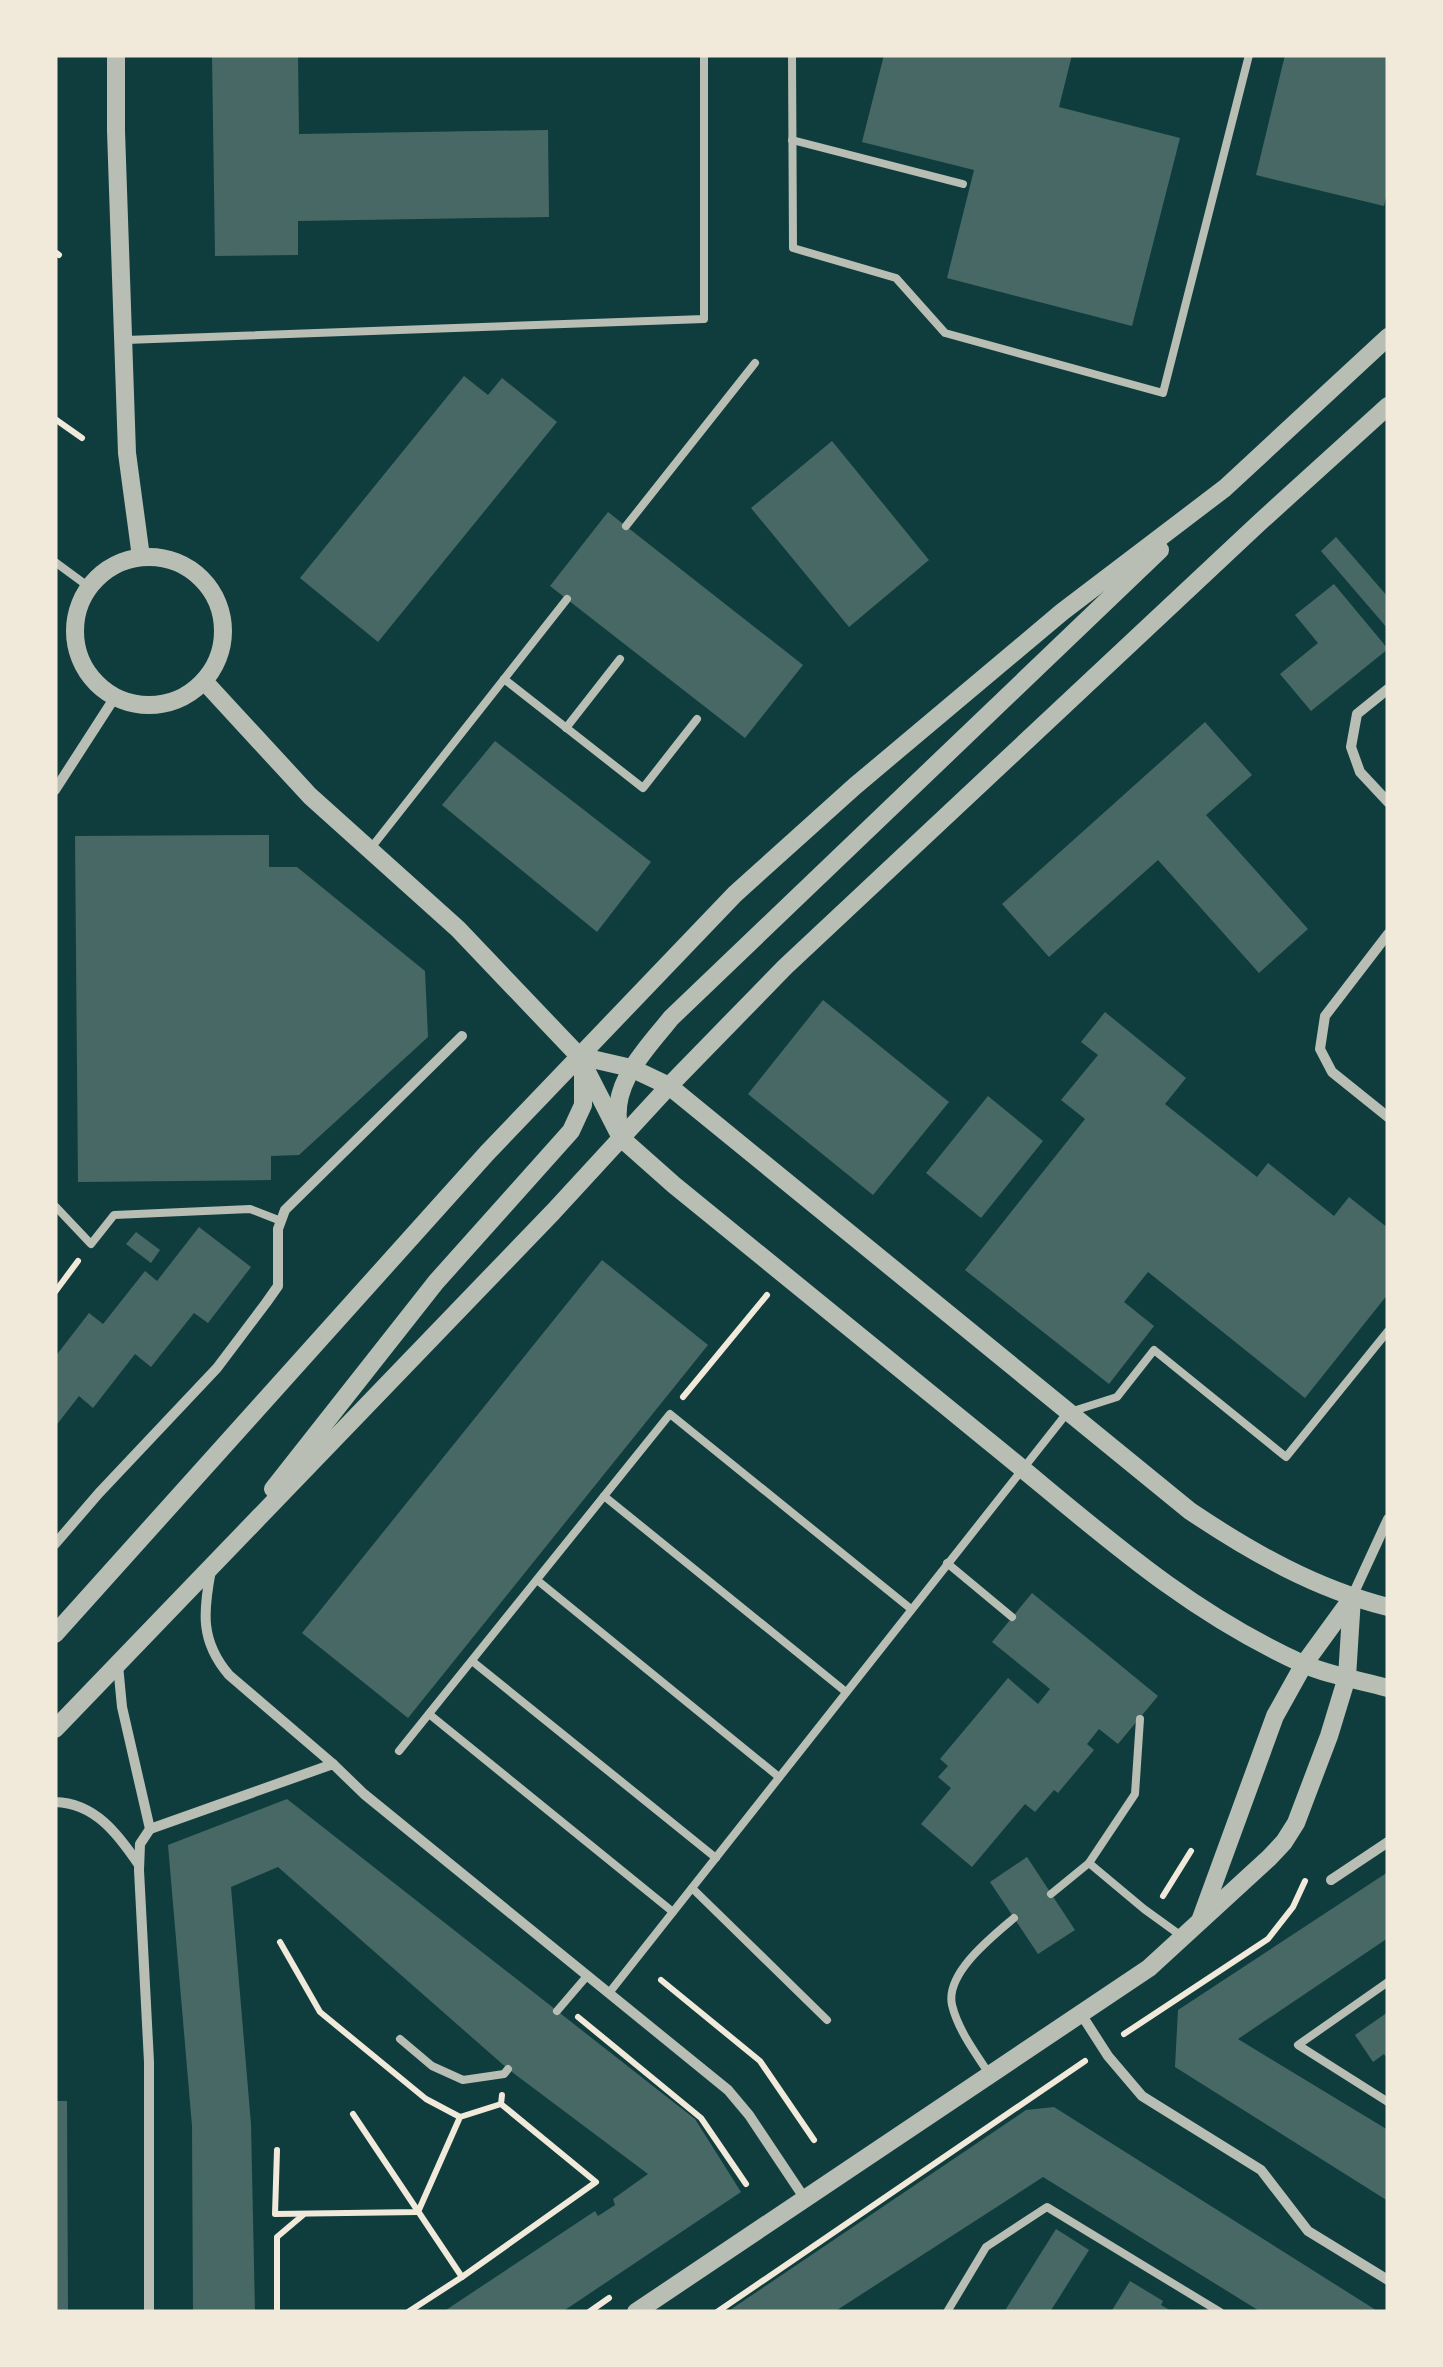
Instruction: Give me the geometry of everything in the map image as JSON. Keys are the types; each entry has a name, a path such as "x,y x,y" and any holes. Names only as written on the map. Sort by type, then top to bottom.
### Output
{"street":[{"path":"116,55 126,453 141,556"},
{"path":"620,1138 616,1116 619,1093 631,1068 671,1018 1388,338"},
{"path":"55,1729 785,966 1388,406"},
{"path":"55,1634 487,1153 735,894 855,786 1062,612 1226,488"},
{"path":"141,556 167,558 190,568 208,585 220,607 224,632 219,657 204,681 188,695 164,704 139,704 116,697 95,682 81,660 75,635 78,610 89,586 103,572 141,556"},
{"path":"204,681 291,777 458,929 579,1056 620,1138 1170,1588 1232,1627 1304,1664 1388,1688"},
{"path":"1388,689 1357,714 1351,747 1360,772 1388,802"},
{"path":"55,790 116,697"},
{"path":"1388,934 1325,1016 1320,1050 1332,1072 1388,1118"},
{"path":"55,1544 217,1368 278,1286 278,1228 285,1210 462,1036"},
{"path":"579,1056 631,1068 669,1086 1067,1413 1232,1540 1352,1598 1388,1607"},
{"path":"579,1056 584,1105 571,1130 436,1282 211,1568 204,1619 208,1641 216,1660 229,1675 364,1794 728,2090 805,2199"},
{"path":"1191,1931 1275,1716 1304,1664 1352,1598 1388,1519"},
{"path":"636,2312 1149,1968 1284,1842 1296,1823 1347,1677 1352,1598"},
{"path":"118,1665 125,1722 150,1828"},
{"path":"150,2312 148,2062 140,1844 150,1828 334,1764"},
{"path":"55,1802 79,1805 95,1814 139,1866"},
{"path":"1331,1880 1388,1842"},
{"path":"1082,2014 1142,2096 1261,2170 1308,2231 1388,2280"}],"lane":[{"path":"122,340 704,319 704,55"},
{"path":"792,55 793,248 896,278 945,333 1163,393 1250,55"},
{"path":"792,140 963,184"},
{"path":"626,526 756,363"},
{"path":"55,562 89,586"},
{"path":"371,848 567,600"},
{"path":"566,728 620,659"},
{"path":"504,679 643,788 697,719"},
{"path":"55,1206 91,1244 114,1216 250,1209 281,1221"},
{"path":"610,1993 1067,1413 1117,1397 1154,1350 1286,1457 1388,1332"},
{"path":"399,1751 670,1414 911,1609"},
{"path":"604,1496 846,1692"},
{"path":"946,1564 1012,1617"},
{"path":"537,1580 779,1777"},
{"path":"472,1661 716,1858"},
{"path":"429,1714 674,1912"},
{"path":"1051,1894 1089,1863 1135,1794 1140,1719"},
{"path":"1089,1863 1144,1910 1191,1931"},
{"path":"692,1888 827,2020"},
{"path":"990,2074 967,2039 951,2002 959,1972 981,1946 1014,1918"},
{"path":"560,2008 587,1976"},
{"path":"1388,1982 1298,2045 1388,2102"},
{"path":"400,2039 432,2066 463,2080 506,2071"},
{"path":"947,2312 986,2247 1047,2208 1220,2312"}],"path":[{"path":"55,419 82,438"},
{"path":"55,1292 91,1244"},
{"path":"670,1414 784,1275"},
{"path":"717,2312 1268,1940 1302,1888"},
{"path":"280,1942 320,2012 426,2099 460,2117 502,2104"},
{"path":"661,1980 760,2060 814,2140"},
{"path":"560,2008 701,2118 746,2184"},
{"path":"502,2104 506,2071"},
{"path":"408,2312 596,2182 502,2104"},
{"path":"353,2114 462,2278"},
{"path":"418,2212 460,2117"},
{"path":"277,2150 275,2214 418,2212"},
{"path":"278,2312 277,2237 304,2214"}],"building":[{"path":"212,55 298,55 299,134 548,130 549,217 298,221 298,255 215,256"},
{"path":"884,55 1072,55 1059,107 1180,138 1132,326 947,278 974,170 862,142"},
{"path":"1285,55 1388,55 1388,188 1384,206 1256,175"},
{"path":"464,376 488,395 502,378 557,422 378,642 300,578"},
{"path":"832,441 929,560 849,627 751,508"},
{"path":"608,512 803,665 745,738 550,586"},
{"path":"1336,537 1388,597 1388,629 1321,551"},
{"path":"1334,584 1388,649 1311,711 1280,674 1318,643 1295,615"},
{"path":"1205,722 1252,775 1206,815 1308,929 1259,973 1158,860 1049,957 1002,904"},
{"path":"495,741 651,862 597,932 442,805"},
{"path":"269,835 269,867 297,867 425,971 428,1037 299,1155 271,1156 271,1180 78,1182 75,836"},
{"path":"823,1000 949,1102 873,1195 748,1094"},
{"path":"1105,1012 1186,1078 1165,1104 1257,1177 1268,1163 1334,1216 1349,1197 1388,1228 1388,1294 1305,1398 1148,1272 1124,1302 1154,1326 1109,1384 965,1270 1085,1119 1061,1100 1098,1055 1081,1042"},
{"path":"988,1096 1043,1141 981,1218 926,1173"},
{"path":"199,1227 251,1267 208,1323 194,1313 151,1367 135,1354 93,1408 79,1396 55,1427 55,1357 89,1313 103,1324 145,1271 157,1281"},
{"path":"136,1232 160,1250 151,1263 126,1244"},
{"path":"602,1260 708,1345 408,1718 302,1633"},
{"path":"1032,1593 1158,1696 1118,1744 1099,1729 1087,1744 1094,1750 1058,1793 1054,1790 1035,1812 1025,1804 972,1867 921,1824 951,1788 938,1777 948,1766 940,1759 1008,1678 1038,1704 1050,1689 992,1642"},
{"path":"287,1799 695,2119 741,2192 562,2312 443,2312 595,2211 598,2216 615,2205 613,2199 648,2174 508,2069 278,1867 231,1887 251,2124 255,2312 193,2312 192,2126 168,1845"},
{"path":"1027,1857 1075,1930 1038,1954 990,1882"},
{"path":"1388,1872 1388,1938 1238,2039 1388,2130 1388,2201 1175,2067 1178,2010"},
{"path":"1388,2012 1388,2060 1384,2054 1373,2062 1355,2035"},
{"path":"55,2101 67,2101 68,2312 55,2312"},
{"path":"1054,2107 1379,2312 1261,2312 1043,2177 834,2312 727,2312 1026,2110"},
{"path":"1056,2229 1089,2250 1050,2312 1004,2312"},
{"path":"1130,2281 1163,2301 1161,2305 1173,2312 1111,2312"}]}
